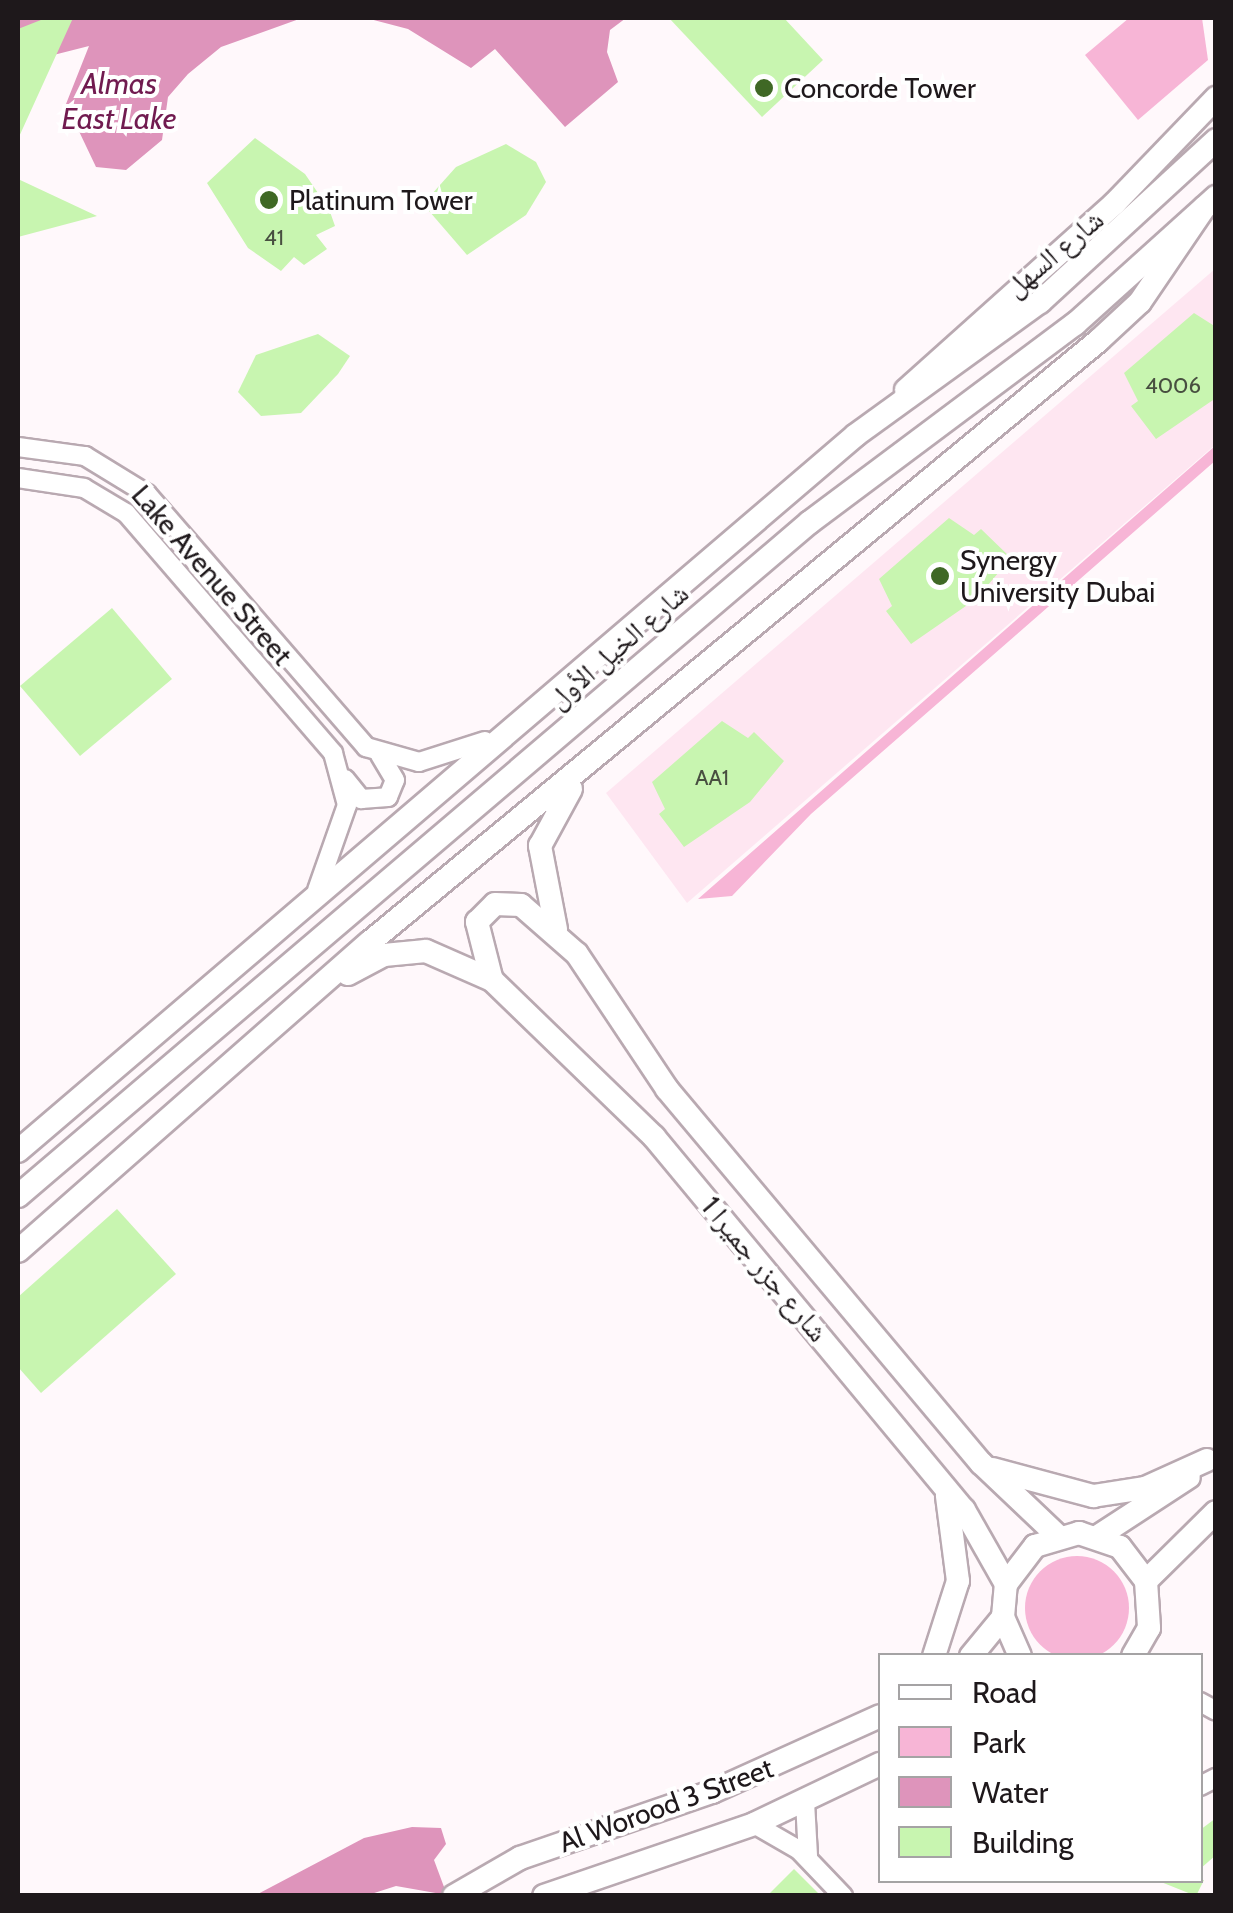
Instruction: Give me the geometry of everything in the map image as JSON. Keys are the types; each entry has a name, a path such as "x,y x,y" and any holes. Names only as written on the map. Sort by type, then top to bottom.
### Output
{"main road":[{"name":"شارع السهل","path":"891,407 1216,98"},
{"name":"شارع الخيل الأول","path":"18,1151 542,712 891,407 1040,302 1216,140"},
{"name":"شارع الخيل الأول","path":"18,1196 810,522 1075,324 1210,202"},
{"path":"18,1250 612,738 1098,341 1140,302 1210,202"},
{"path":"560,937 543,894 542,831 612,738"},
{"path":"492,980 474,935 495,904 521,905 560,937"},
{"name":"شارع جزر جميرا 1","path":"560,937 679,1104 982,1463 1058,1536"},
{"path":"288,1017 384,955 444,953 492,980"},
{"name":"شارع جزر جميرا 1","path":"492,980 654,1137 945,1488 1006,1584"},
{"path":"982,1463 1040,1488 1092,1496 1145,1488 1211,1455"},
{"path":"1019,1653 1003,1617 1006,1584 1035,1546 1058,1536 1100,1536 1211,1455"},
{"path":"935,1653 958,1581 945,1488"},
{"path":"1146,1581 1216,1512"},
{"path":"1100,1536 1146,1581 1149,1628 1134,1653"},
{"path":"973,1653 1003,1617"},
{"name":"Al Worood 3 Street","path":"454,1896 473,1881 755,1775 878,1717"},
{"name":"Al Worood 3 Street","path":"544,1896 754,1824 878,1765"}],"street":[{"name":"Lake Avenue Street","path":"18,447 84,456 147,494 346,729 378,754"},
{"name":"Lake Avenue Street","path":"18,478 84,488 126,513 324,741 344,779"},
{"path":"378,754 446,759 542,712"},
{"path":"344,779 361,800 388,797 394,771 378,754"},
{"path":"308,908 340,842 344,779"},
{"path":"1149,1628 1152,1653"},
{"path":"805,1802 800,1830 810,1861"},
{"path":"754,1824 810,1861 843,1896"}],"shaded area":[{"path":"1215,269 1215,445 687,903 606,793"}],"green space":[{"path":"1129,18 1202,18 1208,60 1138,120 1085,55"},
{"path":"1215,446 1215,461 811,814 732,896 698,899"},
{"path":"1067,1557 1087,1557 1106,1564 1121,1579 1128,1598 1125,1628 1104,1653 1048,1652 1033,1637 1026,1618 1026,1598 1033,1579 1048,1564"}],"water":[{"name":"Almas East Lake","path":"18,18 302,18 221,47 188,74 168,97 162,140 126,170 96,167 66,104 89,46 18,64"},
{"path":"366,18 626,18 610,30 607,52 618,82 565,127 495,49 471,68 408,29"},
{"path":"412,1827 441,1828 446,1844 434,1860 447,1895 396,1886 368,1895 254,1896 364,1838"}],"building":[{"path":"46,18 73,18 18,139 18,29"},
{"name":"Concorde Tower","path":"669,18 784,18 823,60 762,117"},
{"name":"Platinum Tower","path":"255,138 305,174 329,209 335,226 316,235 327,249 304,265 294,257 281,271 248,248 207,183"},
{"path":"506,144 536,162 546,182 526,215 467,255 423,204 456,167"},
{"path":"18,179 97,216 18,237"},
{"path":"1194,313 1216,327 1216,398 1156,439 1131,406 1138,401 1124,373"},
{"path":"318,334 350,356 338,374 301,413 261,416 238,392 256,355"},
{"path":"949,518 974,535 981,529 1011,558 976,599 911,644 886,611 892,606 879,579"},
{"path":"112,608 172,679 80,756 20,686"},
{"path":"722,721 748,738 754,732 784,761 750,802 684,847 659,814 665,809 652,782"},
{"path":"117,1209 176,1274 41,1393 18,1367 18,1297"},
{"path":"1216,1818 1216,1855 1203,1866 1203,1828"},
{"path":"794,1869 821,1896 767,1896"},
{"path":"1164,1883 1202,1883 1196,1896"}],"place":[{"name":"Concorde Tower","path":"764,88"},
{"name":"Platinum Tower","path":"269,200"},
{"name":"Synergy University Dubai","path":"940,576"}]}
